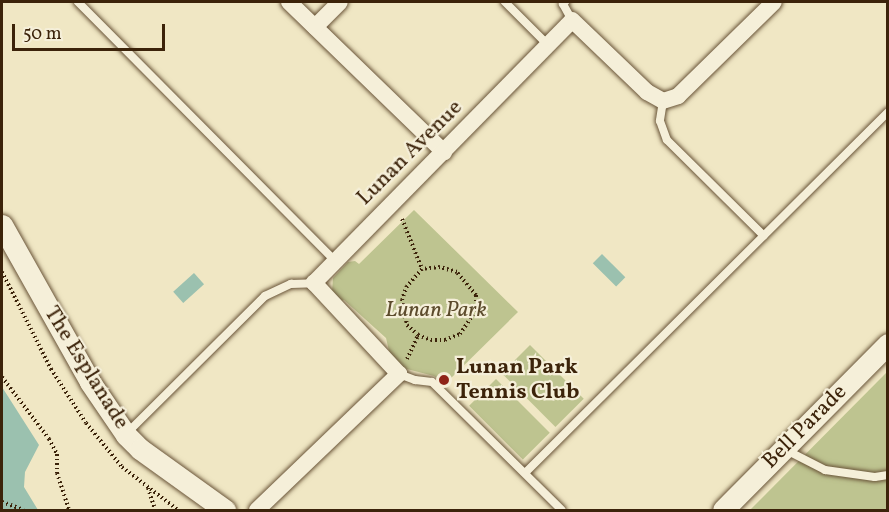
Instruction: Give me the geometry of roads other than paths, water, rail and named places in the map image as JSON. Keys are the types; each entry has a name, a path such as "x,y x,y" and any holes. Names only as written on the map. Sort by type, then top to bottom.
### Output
{"street":[{"path":"289,2 444,152"},
{"path":"315,27 340,2"},
{"path":"572,20 647,92 663,101 678,96 774,2"},
{"name":"Lunan Avenue","path":"314,283 572,20"},
{"name":"The Esplanade","path":"2,225 90,382 126,435 140,449 225,510"},
{"path":"257,510 399,374 314,283"},
{"name":"Bell Parade","path":"723,510 888,344"}],"lane":[{"path":"78,2 335,261"},
{"path":"505,2 548,45"},
{"path":"565,2 563,4 572,20"},
{"path":"663,101 660,121 667,140 764,236"},
{"path":"525,473 888,112"},
{"path":"126,435 265,296 291,284 314,283"},
{"path":"399,374 415,380 432,382 562,510"},
{"path":"784,448 825,470 875,477 888,475"}],"place":[{"name":"Lunan Park Tennis Club","path":"444,380"}],"park label":[{"name":"Lunan Park","path":"436,311"}]}
